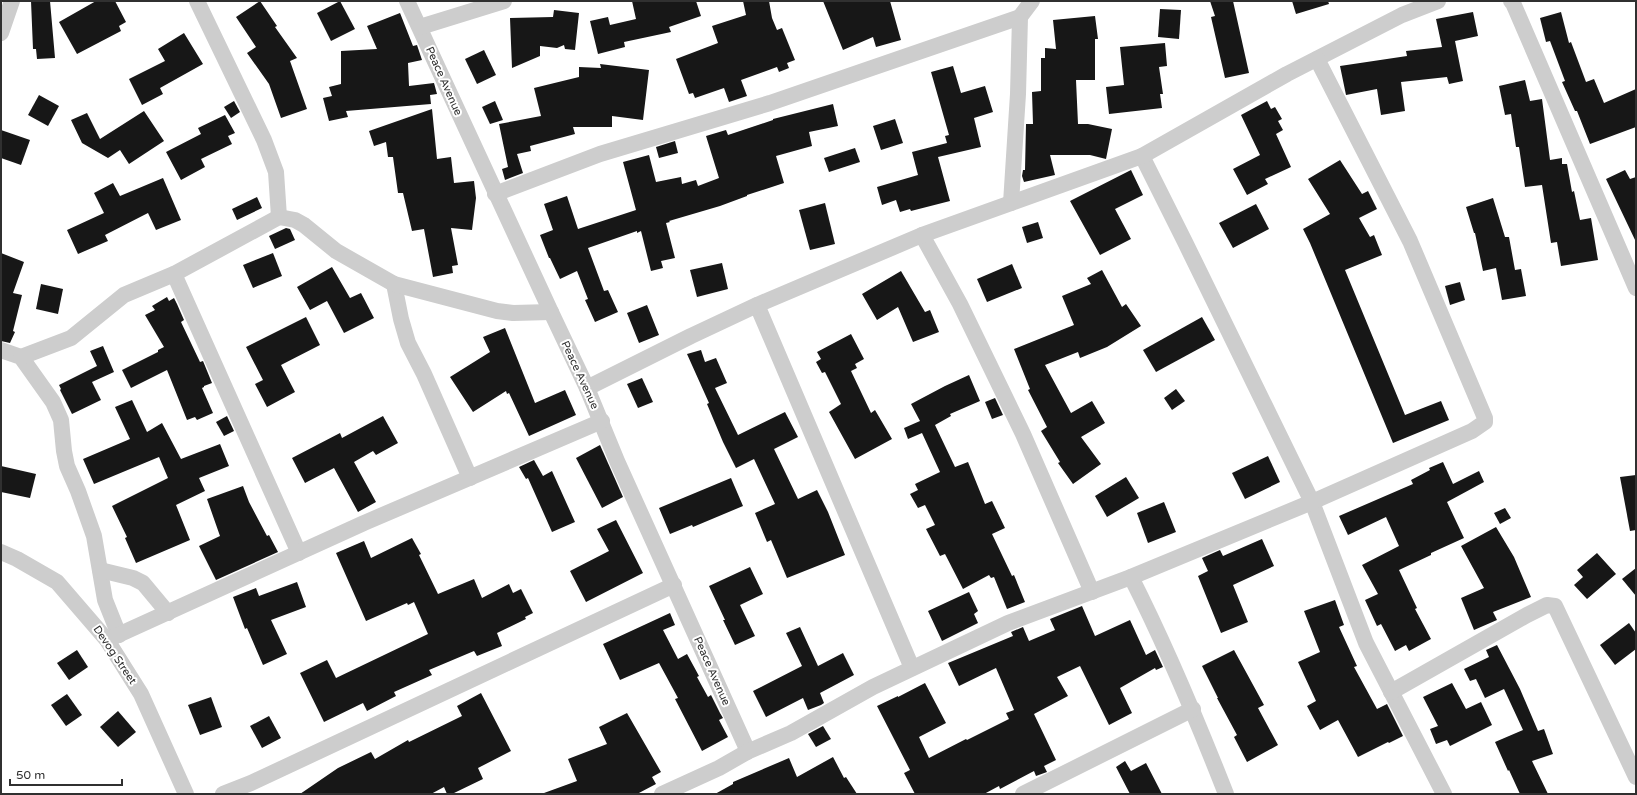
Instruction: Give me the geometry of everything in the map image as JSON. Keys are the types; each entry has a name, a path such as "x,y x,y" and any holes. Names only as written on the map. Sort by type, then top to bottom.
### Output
{"street":[{"path":"1,33 12,1"},
{"path":"197,1 264,140 276,172 280,217"},
{"name":"Peace Avenue","path":"407,1 602,421 617,461 674,585 747,752"},
{"path":"420,27 504,1"},
{"path":"1011,203 1018,94 1020,18 1032,1"},
{"path":"587,388 757,305 922,235 1142,156 1317,59 1402,15 1438,1"},
{"path":"1511,1 1636,288"},
{"path":"496,194 600,154 770,103 1020,18"},
{"path":"662,794 719,768 747,752 791,733 873,686 1008,623 1131,578 1312,502 1472,431 1485,422 1485,418 1410,241 1317,59"},
{"path":"1142,156 1312,502 1366,643 1444,794"},
{"path":"21,358 70,338 124,295 174,274 280,217 295,220 304,225 336,251 394,284 497,311 513,313 551,312"},
{"path":"922,235 960,304 1023,434 1092,592"},
{"path":"174,274 299,553"},
{"path":"394,284 400,319 408,343 424,374 470,478"},
{"path":"757,305 912,668"},
{"path":"1,350 21,358 53,402 61,420 67,466 78,491 94,536 113,637 299,553 602,421"},
{"name":"Devog Street","path":"1,552 17,559 57,582 113,637 141,694 186,794"},
{"path":"100,570 133,578 143,583 168,613"},
{"path":"1131,578 1156,626 1193,709 1226,794"},
{"path":"223,794 251,784 674,585"},
{"path":"1391,692 1547,604 1555,606 1636,777"},
{"path":"1023,794 1193,709"}],"building":[{"path":"31,1 50,1 55,58 37,59 36,49 33,49"},
{"path":"96,1 115,1 126,22 119,26 121,31 77,54 59,22"},
{"path":"260,1 277,26 275,27 297,58 290,61 307,109 281,118 269,84 247,53 256,47 236,17"},
{"path":"340,1 355,29 331,41 317,13"},
{"path":"632,1 696,1 701,16 669,27 671,32 624,42 625,47 598,54 590,21 608,17 610,25 636,19"},
{"path":"743,1 769,1 772,18 777,30 782,28 795,60 787,63 789,68 779,72 777,67 741,80 747,96 729,102 724,88 695,98 693,93 689,94 676,59 718,43 712,26 746,15"},
{"path":"823,1 890,1 901,40 876,47 873,37 843,50"},
{"path":"1210,1 1233,1 1249,73 1225,78 1211,17 1215,16"},
{"path":"1292,1 1328,1 1329,4 1296,14"},
{"path":"1160,9 1181,10 1179,39 1158,37"},
{"path":"554,10 579,13 575,50 565,49 564,45 557,48 540,46 540,56 512,68 510,18 553,17"},
{"path":"1473,12 1478,36 1455,41 1463,81 1449,84 1447,77 1401,82 1405,111 1381,115 1377,89 1346,95 1340,66 1407,56 1406,51 1442,47 1436,19"},
{"path":"1561,12 1569,43 1571,42 1586,82 1594,79 1604,103 1636,89 1636,127 1590,144 1577,111 1575,111 1562,82 1565,81 1550,41 1546,42 1540,18"},
{"path":"400,13 413,46 417,45 422,60 408,63 409,86 434,83 437,94 430,95 431,104 346,111 348,117 329,121 323,98 332,96 329,87 341,84 341,51 377,49 367,26"},
{"path":"1095,16 1098,39 1095,39 1095,80 1076,80 1078,124 1088,124 1112,129 1106,159 1090,155 1050,155 1055,175 1024,182 1022,176 1023,170 1025,170 1026,124 1033,124 1032,92 1041,91 1041,58 1045,58 1045,48 1056,49 1053,20"},
{"path":"184,33 203,64 160,88 163,94 142,105 129,79 165,61 158,49"},
{"path":"1165,43 1167,66 1159,67 1163,94 1160,94 1162,108 1109,114 1106,87 1124,85 1120,47"},
{"path":"484,50 496,75 477,84 465,59"},
{"path":"600,64 649,70 643,120 612,116 612,127 573,127 575,134 530,146 531,151 517,154 523,173 505,180 502,169 508,167 499,124 541,116 534,88 579,77 579,67 601,68"},
{"path":"953,66 961,93 985,86 993,112 974,118 981,147 938,157 950,201 911,211 910,209 900,212 896,200 882,205 877,187 918,175 912,152 947,143 945,136 949,135 931,72"},
{"path":"1525,80 1530,101 1542,99 1550,160 1562,158 1562,164 1567,164 1572,192 1574,191 1580,220 1591,218 1598,260 1561,266 1557,242 1551,243 1542,185 1525,187 1519,147 1516,147 1511,114 1505,115 1499,86"},
{"path":"39,95 59,106 48,126 28,115"},
{"path":"234,101 240,112 231,118 224,107"},
{"path":"495,101 503,120 490,124 482,107"},
{"path":"1267,101 1271,109 1275,107 1282,119 1278,121 1283,130 1276,134 1291,167 1265,179 1268,184 1247,195 1233,169 1260,155 1241,115"},
{"path":"833,104 838,126 809,132 812,146 776,156 784,183 747,195 720,206 666,223 675,258 661,261 663,268 651,271 641,231 637,233 637,231 588,248 604,291 608,290 618,312 595,322 585,300 588,299 577,271 560,279 549,258 540,235 553,230 544,204 567,196 578,229 636,210 623,162 649,155 656,182 681,177 682,184 696,180 698,186 719,178 706,136 726,130 728,135 773,119"},
{"path":"432,109 437,159 451,157 454,183 474,181 476,198 472,230 451,228 458,265 452,266 453,273 433,277 424,229 412,231 403,193 398,193 393,157 388,157 386,142 374,146 369,131"},
{"path":"144,111 164,141 129,164 120,150 108,158 82,143 71,120 87,113 100,139"},
{"path":"225,115 235,133 228,136 232,144 201,159 205,167 181,180 166,152 201,134 198,128"},
{"path":"895,119 903,143 881,150 873,126"},
{"path":"1,130 30,140 21,165 1,158"},
{"path":"675,141 678,153 659,158 656,147"},
{"path":"855,148 860,162 829,172 824,158"},
{"path":"1340,160 1362,194 1368,191 1377,209 1359,218 1370,237 1374,235 1382,255 1345,270 1405,415 1441,401 1449,420 1393,443 1303,229 1330,214 1308,179"},
{"path":"1131,170 1143,195 1115,209 1131,239 1100,255 1070,201"},
{"path":"1625,170 1630,179 1636,177 1636,242 1606,179"},
{"path":"163,178 181,220 156,230 148,213 105,235 108,241 78,254 67,230 104,213 94,193 113,183 120,196"},
{"path":"257,197 262,208 237,220 232,209"},
{"path":"1493,198 1505,237 1509,237 1515,270 1521,269 1526,296 1502,300 1496,268 1483,271 1475,233 1466,207"},
{"path":"825,203 835,244 810,250 799,210"},
{"path":"1256,204 1269,229 1233,248 1219,223"},
{"path":"1038,222 1043,238 1027,243 1022,227"},
{"path":"286,228 290,229 295,240 275,249 269,236"},
{"path":"1,253 24,262 13,293 22,295 13,331 15,332 10,343 1,341"},
{"path":"273,253 282,276 253,288 243,265"},
{"path":"722,263 728,289 697,297 690,270"},
{"path":"1012,264 1022,288 987,302 977,279"},
{"path":"332,267 350,298 361,293 374,318 344,333 327,301 310,310 297,287"},
{"path":"1102,270 1122,307 1126,304 1141,326 1107,347 1080,358 1078,352 1045,365 1071,413 1092,401 1105,423 1081,437 1101,464 1073,484 1058,463 1060,462 1041,431 1047,427 1028,390 1030,389 1014,349 1074,325 1062,296 1091,284 1087,278"},
{"path":"901,271 925,312 930,310 939,332 913,342 898,307 877,320 862,294"},
{"path":"1460,282 1465,300 1450,305 1445,286"},
{"path":"41,284 63,289 58,314 36,309"},
{"path":"167,297 169,301 174,298 184,320 181,322 200,362 203,361 212,383 202,388 213,413 197,420 195,417 187,420 167,370 131,388 122,370 158,352 158,350 164,347 145,315 155,310 152,306"},
{"path":"647,305 659,335 639,343 627,313"},
{"path":"306,317 320,345 281,365 295,392 267,407 255,384 263,380 246,347"},
{"path":"1202,317 1215,340 1156,372 1143,350"},
{"path":"505,328 535,403 565,390 576,415 529,436 509,393 507,394 506,391 473,412 450,377 490,352 483,337"},
{"path":"851,334 864,359 855,364 857,368 851,371 871,413 875,410 892,439 855,459 829,412 841,404 825,372 822,373 816,362 821,359 817,352"},
{"path":"103,346 114,372 92,382 101,400 72,414 59,385 97,366 90,351"},
{"path":"701,350 705,362 716,358 727,383 715,388 738,435 785,412 798,437 774,449 798,499 817,490 828,512 845,555 787,578 771,540 767,542 755,513 775,504 754,459 736,468 723,442 707,404 709,403 687,354"},
{"path":"969,375 980,401 950,414 951,416 935,425 955,467 968,462 985,504 992,501 1005,528 992,534 1012,576 1014,575 1025,602 1007,609 994,577 991,578 989,575 963,589 945,554 940,556 926,529 935,525 925,505 918,508 910,494 918,490 915,484 940,472 922,433 908,439 904,428 920,421 911,404"},
{"path":"642,378 653,402 638,408 627,384"},
{"path":"1176,389 1185,401 1172,410 1164,398"},
{"path":"995,398 1003,415 992,419 985,402"},
{"path":"132,400 147,432 162,423 181,459 220,444 229,466 199,478 205,491 176,505 190,540 136,563 125,538 127,537 112,506 168,478 159,457 94,484 83,459 130,439 115,407"},
{"path":"227,416 234,431 224,436 216,422"},
{"path":"383,416 398,443 376,455 373,451 354,462 376,502 358,512 334,468 305,483 292,458 340,433 342,438"},
{"path":"600,445 623,497 602,508 576,458"},
{"path":"1268,456 1280,482 1245,499 1232,473"},
{"path":"534,460 543,476 552,471 575,522 552,532 528,478 526,479 519,467"},
{"path":"1443,462 1453,484 1479,471 1484,482 1447,502 1464,538 1399,570 1417,608 1415,609 1431,639 1409,651 1406,645 1395,651 1381,624 1377,626 1365,600 1378,594 1362,565 1399,546 1386,517 1348,535 1339,516 1413,484 1411,480 1430,470 1429,468"},
{"path":"1,466 36,474 30,498 1,492"},
{"path":"1636,475 1636,530 1630,531 1620,477"},
{"path":"1126,477 1139,498 1107,517 1095,496"},
{"path":"731,478 743,506 693,527 692,525 670,534 659,508"},
{"path":"243,486 249,502 267,536 269,535 278,552 216,580 199,546 220,536 207,499"},
{"path":"1164,502 1176,532 1148,543 1137,513"},
{"path":"1505,508 1511,518 1500,524 1494,513"},
{"path":"616,520 643,573 586,602 570,571 609,551 597,529"},
{"path":"1496,527 1514,557 1531,597 1493,612 1497,620 1474,630 1461,598 1484,588 1461,546"},
{"path":"412,538 421,554 419,555 438,594 474,579 482,598 509,584 513,593 521,589 533,613 525,617 526,619 497,633 502,646 477,656 474,651 429,670 432,675 394,692 396,696 367,711 363,703 324,722 300,673 327,660 336,678 428,634 414,602 408,605 407,603 366,621 336,553 364,541 371,558"},
{"path":"1262,539 1274,566 1233,585 1248,622 1221,633 1198,576 1208,571 1202,558 1220,550 1223,556"},
{"path":"1597,553 1616,574 1587,599 1574,585 1583,577 1577,570"},
{"path":"750,567 763,594 740,605 755,636 735,645 709,586"},
{"path":"1636,568 1636,596 1622,579"},
{"path":"297,582 306,607 271,620 287,654 263,665 247,628 245,629 233,597 256,588 259,596"},
{"path":"969,592 978,611 974,614 978,623 942,641 928,611"},
{"path":"1335,600 1344,625 1339,627 1357,666 1354,667 1377,709 1387,704 1403,736 1358,757 1338,720 1320,730 1307,706 1316,701 1298,662 1320,652 1304,611"},
{"path":"1082,606 1095,636 1130,620 1146,655 1155,650 1163,667 1156,670 1155,668 1120,688 1132,713 1109,725 1080,666 1057,677 1068,696 1034,714 1056,760 1044,766 1047,772 1036,776 1034,771 1000,789 999,786 984,794 915,794 904,773 910,770 877,706 925,683 946,723 919,737 929,758 966,739 967,740 1009,719 1006,713 1014,710 996,668 959,686 948,663 1013,636 1011,632 1023,627 1029,641 1055,630 1050,619"},
{"path":"670,613 675,625 663,630 678,659 687,654 708,697 711,695 723,718 719,720 728,737 702,751 675,699 678,698 659,663 620,680 603,644"},
{"path":"1629,623 1636,633 1636,649 1615,665 1600,645"},
{"path":"800,627 818,666 843,653 854,675 820,693 824,703 821,705 808,710 803,698 766,717 753,691 802,666 786,633"},
{"path":"1497,645 1520,689 1538,731 1544,729 1553,754 1532,761 1548,794 1520,794 1495,742 1523,730 1504,689 1485,698 1476,679 1470,681 1464,669 1489,657 1486,650"},
{"path":"77,650 88,667 69,680 57,663"},
{"path":"1234,650 1264,705 1258,708 1278,745 1247,762 1234,737 1237,735 1202,666"},
{"path":"1452,683 1466,709 1481,702 1492,725 1450,746 1447,740 1436,744 1430,729 1438,726 1423,697"},
{"path":"481,693 511,751 478,768 483,779 452,794 447,794 444,787 431,794 300,794 338,768 371,752 375,759 408,740 409,742 462,716 457,706"},
{"path":"67,694 82,715 66,726 51,705"},
{"path":"211,697 222,727 200,735 188,705"},
{"path":"118,711 136,732 118,747 100,727"},
{"path":"627,713 661,772 652,777 656,784 637,794 544,793 577,781 568,759 607,744 599,727"},
{"path":"269,716 281,738 262,748 250,726"},
{"path":"823,726 831,739 816,747 808,734"},
{"path":"833,757 844,778 846,777 857,794 715,794 733,784 733,782 789,758 797,777"},
{"path":"1125,761 1131,771 1146,763 1162,794 1130,794 1116,767"}]}
